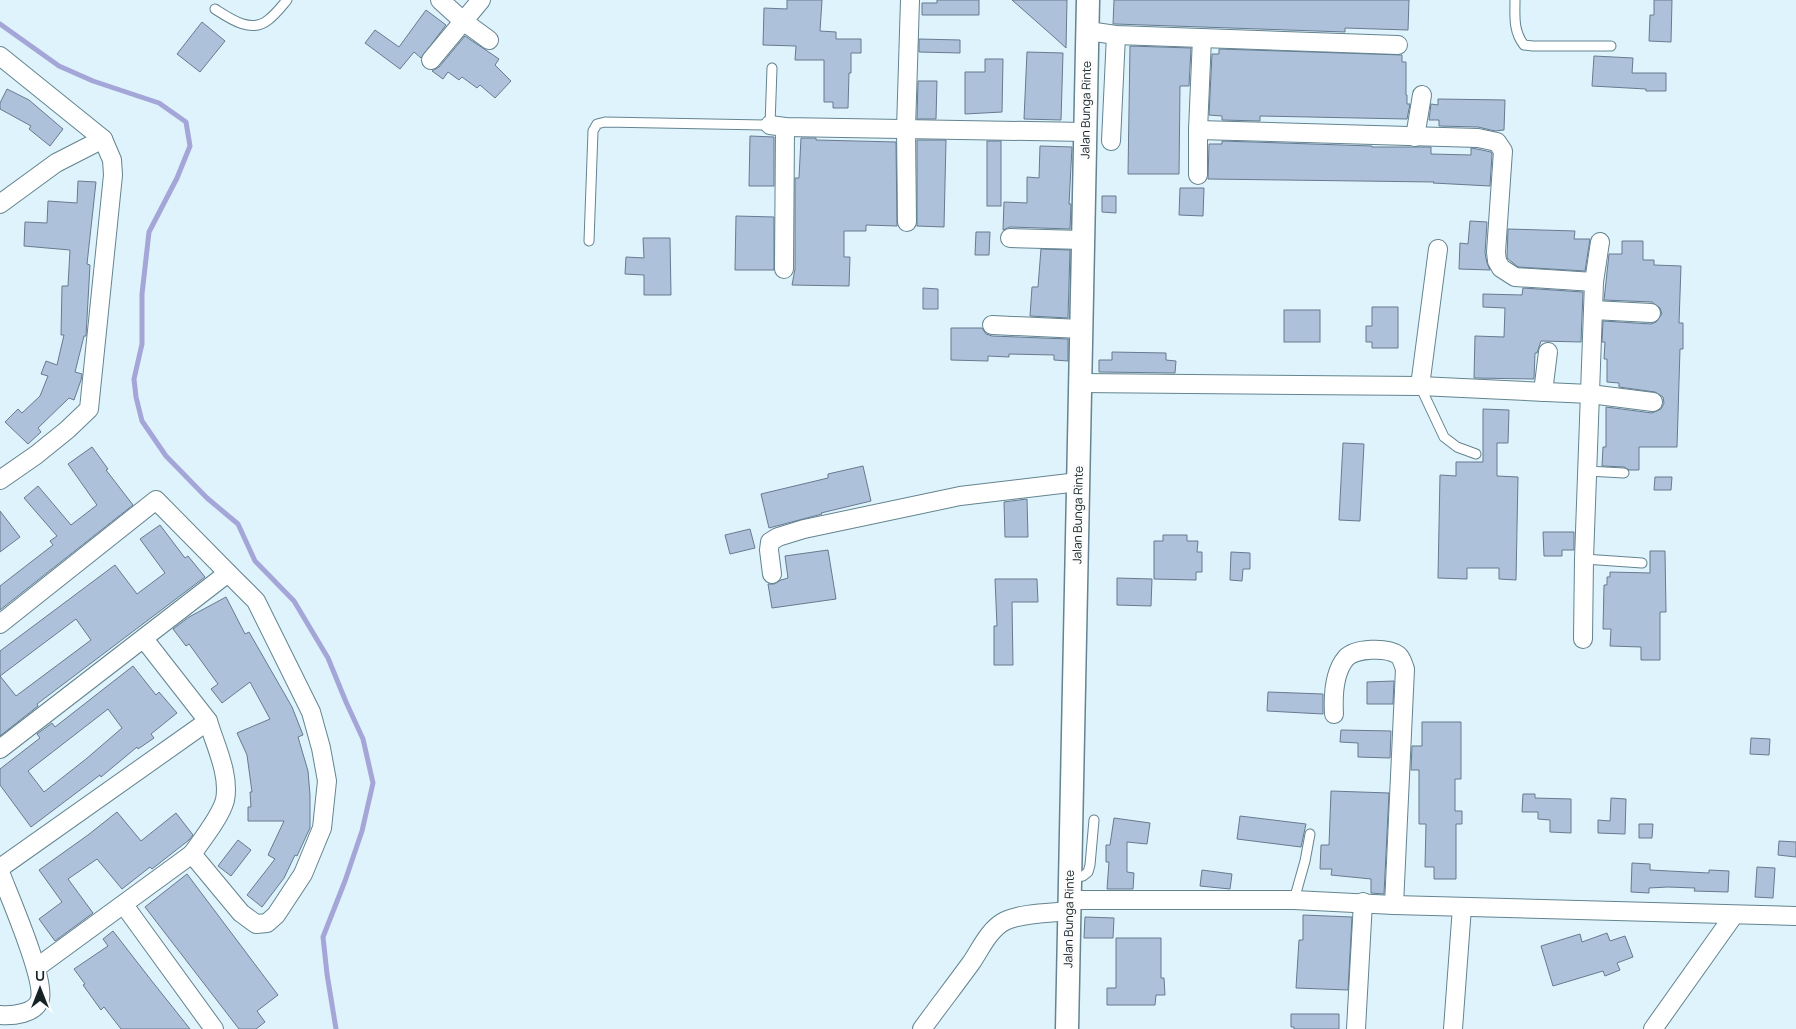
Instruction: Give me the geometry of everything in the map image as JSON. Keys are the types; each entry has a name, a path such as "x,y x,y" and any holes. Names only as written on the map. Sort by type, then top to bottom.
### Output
{"street":[{"path":"440,0 463,21 489,40"},
{"path":"431,60 481,0"},
{"path":"907,222 906,129 910,0"},
{"name":"Jalan Bunga Rinte","path":"1067,1029 1088,0"},
{"path":"1088,31 1116,35 1398,45"},
{"path":"1111,141 1116,35"},
{"path":"1198,174 1202,38"},
{"path":"0,56 103,139 112,160 114,175 89,409 36,455 0,480"},
{"path":"1415,137 1422,95"},
{"path":"784,269 778,126 1086,132"},
{"path":"1198,130 1478,138 1498,142 1503,151 1496,252 1497,261 1501,268 1516,277 1594,282"},
{"path":"0,204 56,163 103,139"},
{"path":"1010,238 1083,240"},
{"path":"1584,639 1584,559 1594,282 1600,242"},
{"path":"1420,386 1438,249"},
{"path":"1593,310 1651,313"},
{"path":"992,325 1082,329"},
{"path":"1543,392 1548,352"},
{"path":"1080,383 1420,386 1590,394 1653,402"},
{"path":"772,574 770,542 778,537 804,529 960,496 1078,482"},
{"path":"0,624 156,500 256,601 311,712 322,748 327,781 322,828 303,874 276,915 268,923 256,924 241,913 192,854"},
{"path":"0,749 228,573"},
{"path":"36,968 192,854 212,826 225,801 223,766 208,721 144,639"},
{"path":"1334,714 1333,692 1342,663 1348,656 1357,651 1368,650 1398,655 1405,669 1394,905"},
{"path":"0,1015 22,1014 31,1010 37,1004 40,993 36,968 0,870 208,721"},
{"path":"922,1029 981,946 1004,921 1070,906 1294,900 1394,905 1796,916"},
{"path":"1356,1029 1363,902"},
{"path":"124,905 214,1029"},
{"path":"1453,1029 1462,906"},
{"path":"1653,1029 1734,915"}],"lane":[{"path":"214,9 246,26 259,25 268,21 287,0"},
{"path":"1515,0 1514,24 1516,32 1524,45 1611,46"},
{"path":"589,241 593,131 597,124 605,122 778,126 772,68"},
{"path":"1420,386 1444,437 1457,447 1476,454"},
{"path":"1587,471 1624,473"},
{"path":"1584,559 1642,563"},
{"path":"1070,878 1082,876 1088,872 1094,820"},
{"path":"1294,900 1305,861 1310,834"}],"building":[{"path":"787,0 822,0 820,31 836,32 836,39 861,39 861,53 851,53 848,108 833,108 833,102 824,102 824,60 795,60 796,46 763,45 764,8 787,9"},
{"path":"937,0 979,0 979,15 922,15 922,3 937,3"},
{"path":"1012,0 1067,0 1066,48 1054,37"},
{"path":"1114,0 1409,0 1408,30 1345,28 1345,32 1113,24"},
{"path":"1654,0 1672,0 1671,42 1649,41 1650,15 1654,15"},
{"path":"426,10 446,25 421,58 414,52 400,69 365,43 375,30 399,47"},
{"path":"202,22 225,41 200,72 177,54"},
{"path":"465,36 499,59 495,65 511,81 495,98 480,85 477,88 462,77 459,80 448,72 443,79 432,71 439,67"},
{"path":"919,39 960,40 960,53 919,52"},
{"path":"1130,46 1191,48 1189,86 1180,86 1179,174 1128,174"},
{"path":"1219,49 1402,55 1402,62 1406,62 1407,104 1410,104 1407,119 1260,116 1260,121 1222,120 1222,116 1209,115 1212,54 1219,54"},
{"path":"1027,52 1063,53 1061,120 1024,119"},
{"path":"1594,56 1633,58 1632,73 1666,73 1666,91 1592,86"},
{"path":"985,59 1003,59 1002,112 965,114 965,72 985,72"},
{"path":"918,81 937,81 936,119 917,119"},
{"path":"7,89 29,100 63,129 50,146 29,129 31,126 0,109 0,103"},
{"path":"1438,99 1505,100 1504,130 1495,131 1478,127 1439,126 1439,120 1429,120 1431,104 1438,105"},
{"path":"750,136 774,137 774,186 749,186"},
{"path":"801,138 896,142 897,226 866,225 866,231 844,231 844,257 850,257 849,286 792,285 795,269 795,178 799,178"},
{"path":"917,140 946,140 944,227 917,226"},
{"path":"987,141 1001,141 1001,206 987,206"},
{"path":"1222,141 1372,147 1431,147 1431,154 1471,155 1471,148 1477,149 1491,152 1492,154 1490,186 1434,182 1208,179 1209,144 1222,144"},
{"path":"1040,146 1072,147 1069,204 1071,204 1070,229 1010,227 1003,230 1004,202 1027,203 1027,177 1039,178"},
{"path":"78,181 96,182 87,264 90,265 86,336 84,336 75,372 82,374 81,380 74,400 69,398 38,428 41,432 28,444 5,422 18,409 22,413 40,396 48,376 41,374 46,361 57,365 64,335 61,335 62,286 68,286 70,250 24,246 25,222 47,223 48,201 77,203"},
{"path":"1180,188 1204,188 1203,216 1179,215"},
{"path":"1102,196 1116,196 1116,213 1102,212"},
{"path":"736,216 774,217 774,270 735,270"},
{"path":"1470,221 1487,222 1485,253 1490,270 1459,269 1460,243 1468,244"},
{"path":"1508,229 1575,231 1574,239 1590,239 1585,271 1518,267 1507,258"},
{"path":"976,232 990,232 989,255 975,255"},
{"path":"643,238 670,238 671,295 644,295 644,275 625,274 626,257 644,258"},
{"path":"1622,241 1643,241 1643,260 1654,260 1654,265 1681,266 1679,323 1683,323 1683,349 1680,349 1677,447 1639,447 1639,470 1602,466 1603,447 1606,447 1606,407 1652,413 1661,409 1664,403 1663,397 1655,392 1619,387 1619,383 1607,382 1607,359 1604,359 1605,342 1602,342 1603,321 1651,324 1656,322 1662,314 1660,308 1652,302 1604,300 1609,254 1622,254"},
{"path":"1041,249 1070,250 1068,318 1030,316 1032,287 1038,287"},
{"path":"923,288 938,289 938,309 923,309"},
{"path":"1523,288 1583,292 1581,342 1541,341 1537,353 1535,353 1534,379 1474,378 1475,336 1504,337 1505,308 1483,307 1483,294 1522,295"},
{"path":"1372,307 1398,307 1398,348 1372,348 1372,342 1366,342 1366,326 1372,326"},
{"path":"1284,310 1320,310 1320,342 1284,342"},
{"path":"951,328 982,328 986,334 992,336 1068,339 1068,361 1054,360 1054,355 1009,354 1009,357 988,356 988,361 951,360"},
{"path":"1112,352 1166,353 1166,360 1176,361 1175,373 1099,372 1099,360 1112,360"},
{"path":"1483,409 1509,410 1508,443 1497,443 1497,476 1518,477 1516,580 1499,579 1499,568 1467,568 1467,579 1438,578 1440,475 1456,476 1456,462 1483,462"},
{"path":"1343,443 1364,444 1360,521 1339,520"},
{"path":"92,447 108,469 106,470 133,505 0,610 0,586 53,545 50,541 57,536 24,498 38,486 71,525 97,505 68,464"},
{"path":"863,466 871,501 769,528 761,494 828,478 828,474"},
{"path":"1655,477 1672,477 1671,490 1654,490"},
{"path":"1027,499 1028,537 1005,537 1004,502"},
{"path":"0,511 20,537 0,552"},
{"path":"160,525 185,558 188,556 205,577 37,704 38,706 0,736 0,676 0,651 115,565 137,594 165,573 140,539","holes":["76,619 91,640 16,696 0,676"]},
{"path":"750,529 755,548 730,554 725,535"},
{"path":"1543,532 1574,532 1574,550 1562,550 1562,556 1544,556"},
{"path":"1163,535 1187,535 1187,541 1198,541 1197,552 1202,552 1202,572 1196,572 1196,580 1154,579 1154,541 1163,541"},
{"path":"828,550 836,599 772,608 768,584 774,584 788,578 785,556"},
{"path":"1650,551 1665,551 1666,612 1660,612 1660,660 1641,660 1641,647 1610,646 1611,629 1603,629 1604,585 1607,585 1607,577 1610,577 1610,572 1650,573"},
{"path":"1231,552 1250,553 1250,569 1243,569 1242,581 1230,580"},
{"path":"1117,578 1152,579 1151,606 1117,605"},
{"path":"995,579 1037,579 1038,602 1012,602 1013,665 994,665 994,626 997,626"},
{"path":"226,597 245,634 249,632 292,707 303,735 298,737 308,771 310,828 284,878 262,907 247,895 275,859 268,855 284,821 248,821 248,807 251,807 250,792 252,792 247,755 237,733 270,719 250,682 222,703 211,689 218,684 189,644 186,646 173,629 189,617"},
{"path":"133,666 156,695 159,692 177,713 151,734 154,738 138,749 137,747 101,777 100,775 31,827 0,785 0,769 40,738 37,734 52,723 55,727","holes":["108,709 122,728 44,792 28,771"]},
{"path":"1394,681 1393,704 1367,704 1367,682"},
{"path":"1268,692 1323,694 1323,714 1267,711"},
{"path":"1422,722 1461,722 1461,779 1455,779 1455,811 1462,811 1462,824 1456,824 1456,879 1434,879 1434,867 1425,867 1426,824 1419,824 1419,770 1411,770 1412,746 1422,746"},
{"path":"1341,730 1391,731 1390,758 1358,757 1358,743 1340,742"},
{"path":"1751,738 1770,739 1769,755 1750,754"},
{"path":"1331,791 1389,793 1384,894 1371,893 1371,879 1331,875 1332,869 1320,869 1321,845 1329,845"},
{"path":"1523,794 1535,794 1535,798 1571,799 1571,833 1550,832 1550,820 1538,819 1538,812 1522,812"},
{"path":"1611,798 1626,799 1625,834 1598,833 1598,820 1610,821"},
{"path":"117,812 141,841 176,813 193,835 152,869 150,867 122,889 97,859 68,879 93,913 55,941 39,919 62,902 39,870"},
{"path":"1240,816 1306,824 1301,847 1237,839"},
{"path":"1114,818 1150,823 1147,844 1127,842 1127,872 1134,873 1133,889 1107,889 1109,862 1106,862 1106,845 1110,845"},
{"path":"1639,824 1653,824 1652,838 1639,838"},
{"path":"238,840 251,850 231,876 218,866"},
{"path":"1779,841 1796,842 1796,857 1778,855"},
{"path":"1632,863 1650,864 1650,870 1709,873 1709,870 1729,871 1728,892 1694,891 1695,888 1668,887 1649,888 1649,893 1631,892"},
{"path":"1757,867 1775,868 1773,898 1755,897"},
{"path":"1202,870 1232,874 1230,889 1200,886"},
{"path":"187,874 278,995 257,1011 265,1022 256,1029 239,1029 145,907"},
{"path":"1303,915 1352,917 1348,990 1296,988 1299,940 1303,940"},
{"path":"1085,917 1114,918 1113,938 1084,938"},
{"path":"113,931 190,1029 121,1029 104,1007 101,1010 74,969 108,946 103,939"},
{"path":"1607,933 1610,941 1625,936 1633,957 1617,963 1620,970 1605,976 1603,971 1553,986 1541,946 1580,934 1582,942"},
{"path":"1116,938 1161,938 1161,978 1164,978 1165,995 1156,995 1155,1005 1107,1005 1107,988 1116,988"},
{"path":"1291,1014 1339,1014 1339,1029 1294,1029 1294,1027 1291,1027"}],"waterway":[{"path":"0,24 59,66 93,81 159,103 186,122 190,146 177,178 149,232 142,294 142,344 134,379 136,397 142,421 166,456 207,498 238,524 255,561 294,601 328,658 363,739 373,783 362,831 323,937 336,1029"}]}
